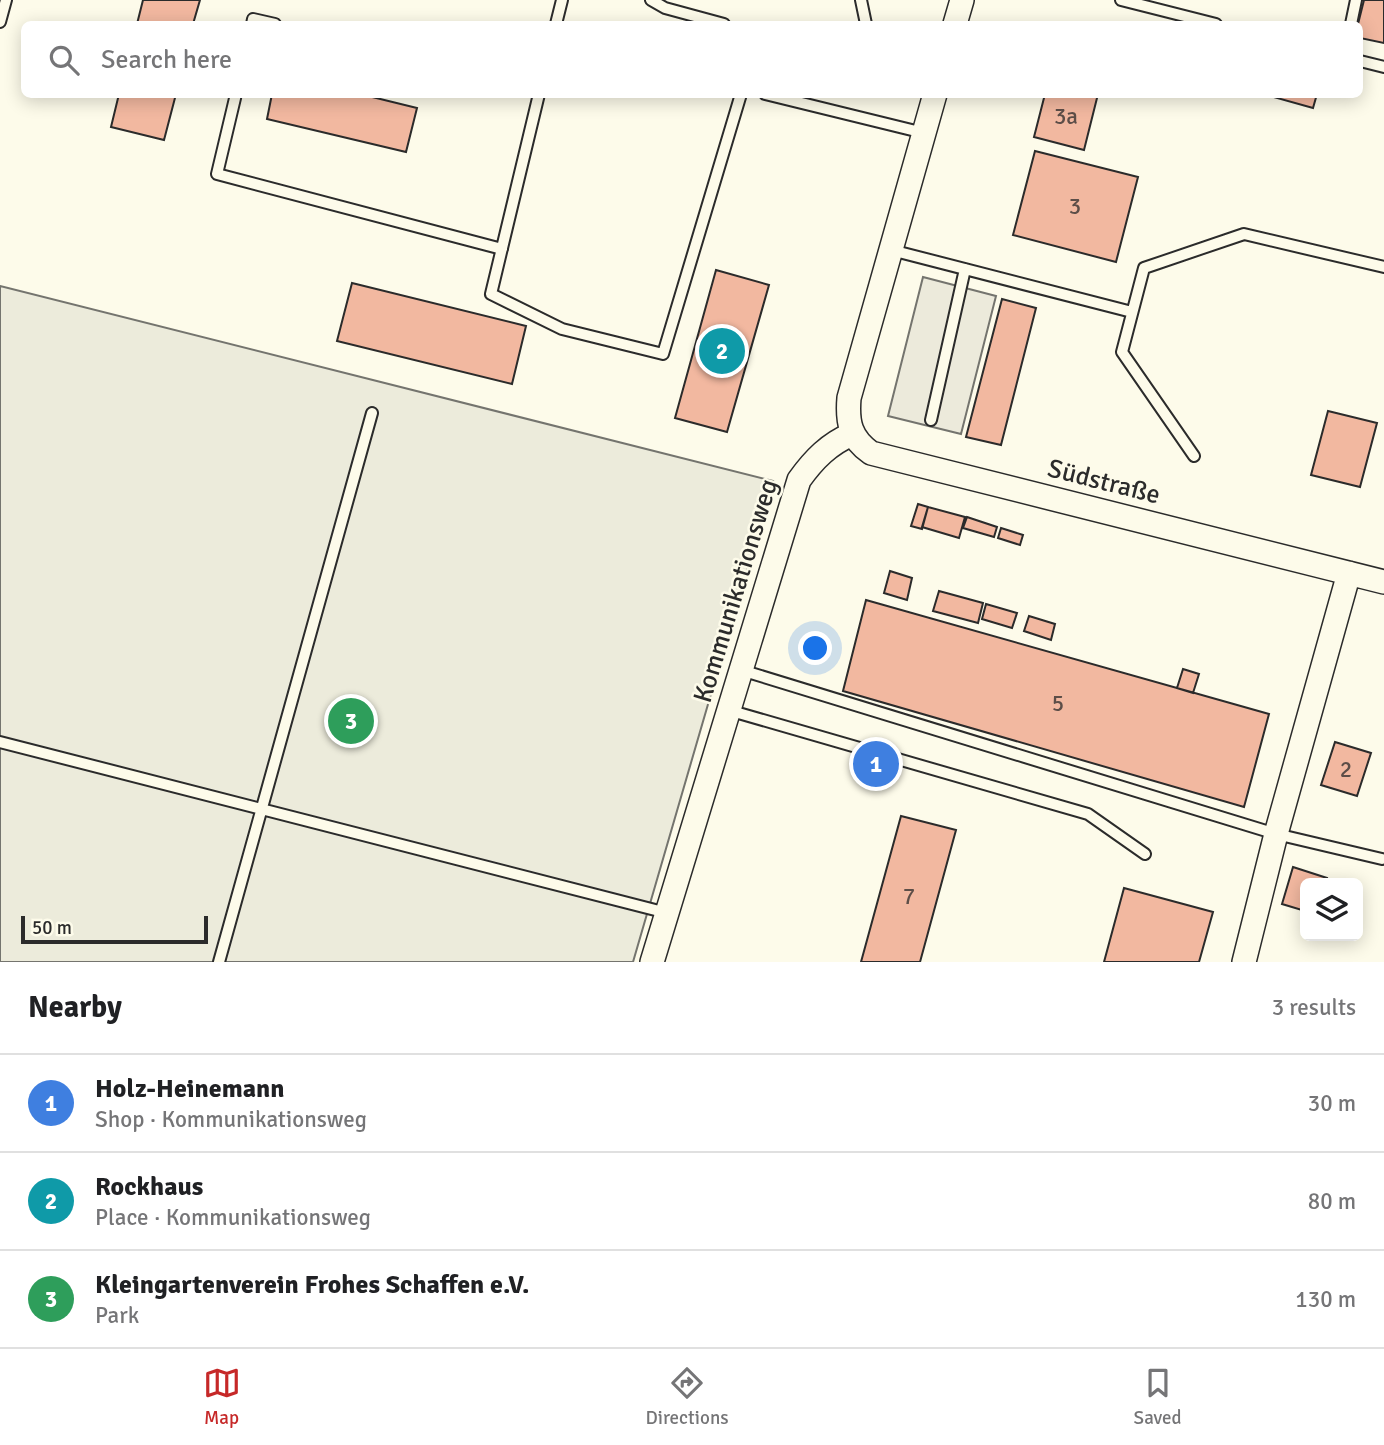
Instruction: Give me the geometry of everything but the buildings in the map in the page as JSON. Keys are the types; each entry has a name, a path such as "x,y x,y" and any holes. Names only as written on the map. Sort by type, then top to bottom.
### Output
{"street":[{"path":"956,21 962,0"},
{"path":"852,434 848,418 849,398 934,98"},
{"name":"Südstraße","path":"852,434 861,446 871,453 1384,582"},
{"name":"Kommunikationsweg","path":"652,962 799,480 816,458 836,441 852,434"},
{"path":"1244,962 1276,834 1349,573"}],"lane":[{"path":"0,22 6,0"},
{"path":"557,21 562,0"},
{"path":"651,0 665,8 713,21"},
{"path":"862,0 866,21"},
{"path":"1121,0 1204,21"},
{"path":"1351,21 1356,0"},
{"path":"1363,62 1384,67"},
{"path":"235,98 217,174 502,249"},
{"path":"538,98 491,294 562,330 663,354 740,98"},
{"path":"781,98 924,133"},
{"path":"1195,456 1122,352 1144,268 1244,234 1384,267"},
{"path":"891,250 1132,312"},
{"path":"931,420 965,269"},
{"path":"219,962 372,413"},
{"path":"740,670 1276,834 1382,859"},
{"path":"728,710 1088,814 1145,854"},
{"path":"0,742 667,912"}],"shaded area":[{"path":"923,277 996,296 961,434 888,416"},
{"path":"0,286 773,481 633,962 0,962"}],"place":[{"name":"Rockhaus","path":"722,351"},
{"name":"Kleingartenverein Frohes Schaffen e.V.","path":"351,721"},
{"name":"Holz-Heinemann","path":"876,764"}]}
